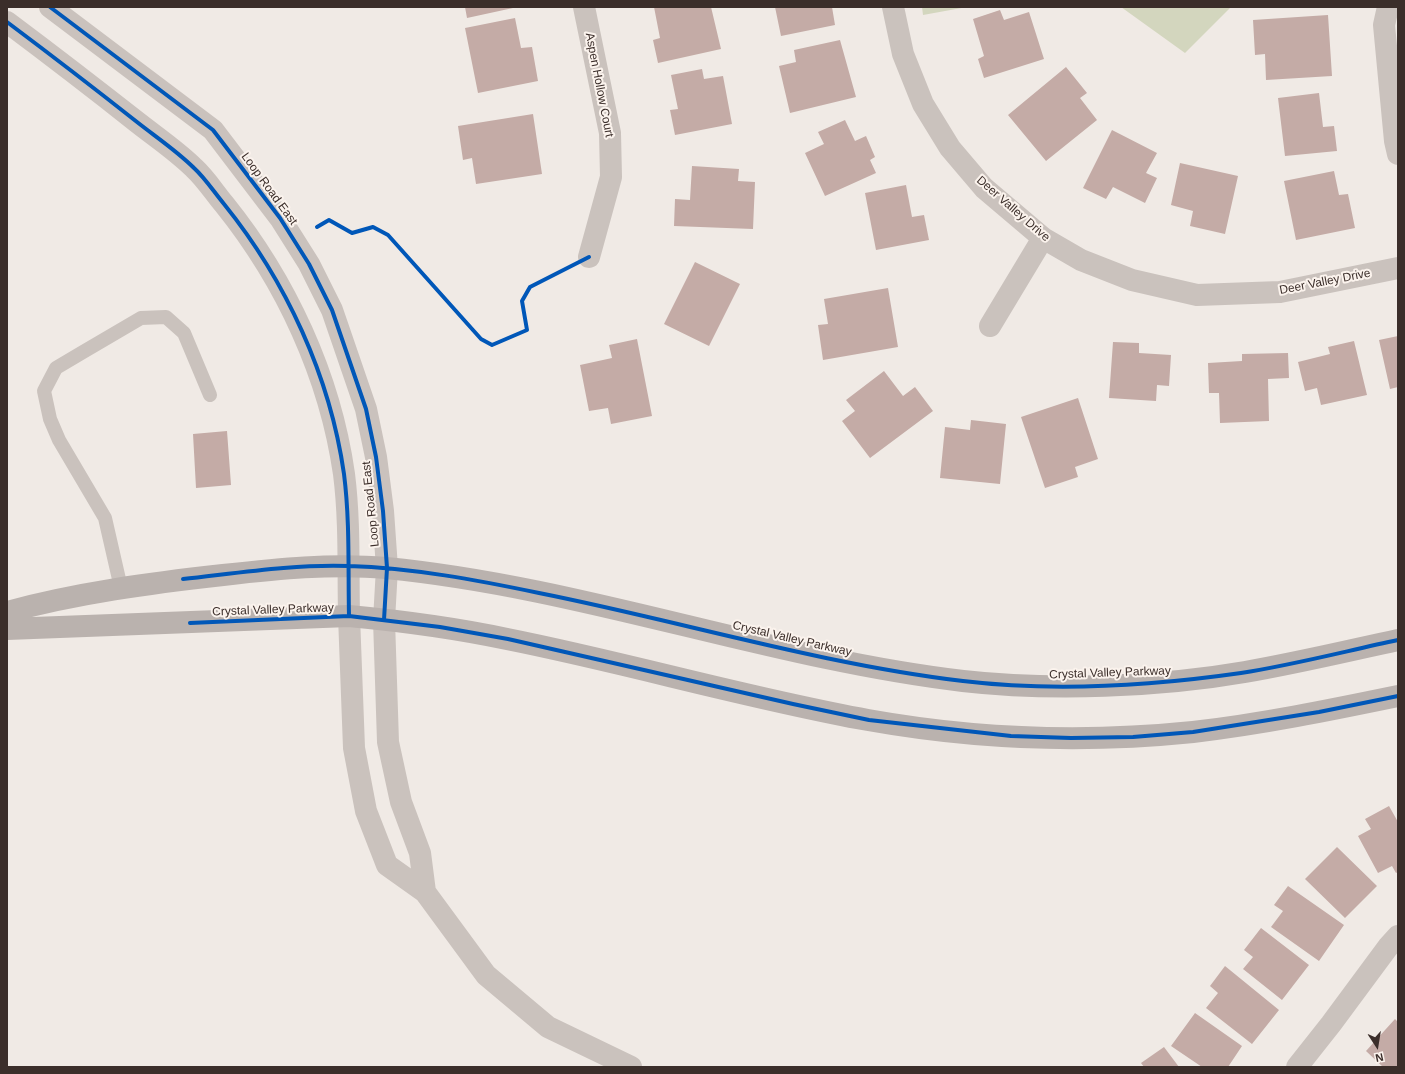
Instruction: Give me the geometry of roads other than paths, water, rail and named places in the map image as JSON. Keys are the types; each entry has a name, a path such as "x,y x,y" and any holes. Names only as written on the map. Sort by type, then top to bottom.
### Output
{"main road":[{"name":"Crystal Valley Parkway","path":"7,612 121,588 183,579 266,570 348,566 387,568 486,582 576,600 845,662 965,682 1025,685 1087,685 1173,681 1242,672 1398,640"},
{"name":"Crystal Valley Parkway","path":"7,630 349,616 440,627 508,639 869,720 1011,736 1071,738 1133,737 1193,732 1319,712 1398,696"}],"street":[{"name":"Loop Road East","path":"50,7 213,130 280,218 309,264 332,310 366,409 377,465 383,511 387,568 384,620 388,742 401,802 420,853 425,892"},
{"name":"Aspen Hollow Court","path":"584,7 610,133 611,177 589,257"},
{"name":"Deer Valley Drive","path":"893,7 903,54 923,104 950,148 984,188 1043,238 1081,260 1132,280 1197,295 1280,292 1398,268"},
{"path":"1388,7 1384,25 1395,141 1398,154"},
{"name":"Loop Road East","path":"7,22 76,74 195,168 235,218 266,262 283,290 304,335 334,426 344,474 348,523 349,616 354,748 366,811 387,865 425,892"},
{"path":"990,326 1043,238"},
{"path":"425,892 486,975 548,1026 631,1067"},
{"path":"1297,1067 1388,947 1398,936"}],"lane":[{"path":"121,588 105,518 59,440 50,419 44,391 56,368 69,360 140,318 166,317 184,333 210,395"}]}
